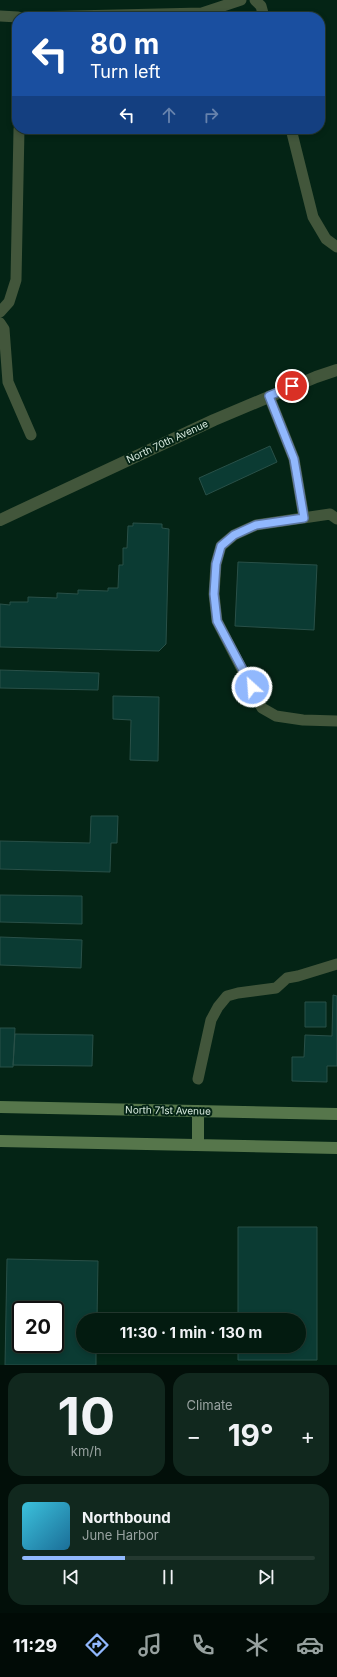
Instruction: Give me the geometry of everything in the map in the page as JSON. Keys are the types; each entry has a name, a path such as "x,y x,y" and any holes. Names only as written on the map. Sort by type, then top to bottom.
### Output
{"street":[{"name":"North 70th Avenue","path":"0,520 144,452 269,396 337,370"},
{"name":"North 71st Avenue","path":"0,1107 337,1114"},
{"path":"198,1111 198,1145"},
{"path":"0,1141 337,1148"}],"lane":[{"path":"205,12 241,0"},
{"path":"255,0 261,6 263,12"},
{"path":"0,16 12,17"},
{"path":"0,312 9,302 16,280 19,134"},
{"path":"292,134 313,217 326,239 337,247"},
{"path":"0,323 4,329 4,375 31,435"},
{"path":"269,396 294,459 304,518"},
{"path":"337,518 330,514 256,525 234,535 221,546 216,564 214,594 217,621 262,708 276,716 303,720 337,722"},
{"path":"198,1079 211,1020 218,1007 227,996 276,988 287,978 337,964"}],"building":[{"path":"270,446 277,462 206,495 199,478"},
{"path":"133,523 162,524 162,528 169,529 166,644 159,651 0,647 0,604 10,605 10,602 28,602 28,597 57,598 57,593 78,594 78,590 108,591 108,588 118,588 119,565 123,565 123,548 127,548 128,526 133,526"},
{"path":"238,562 317,565 314,630 235,626"},
{"path":"0,670 99,673 98,690 0,688"},
{"path":"113,696 159,697 158,761 130,760 131,720 113,719"},
{"path":"91,816 118,816 117,843 111,843 110,872 0,869 0,841 90,843"},
{"path":"0,895 82,896 82,924 0,922"},
{"path":"0,937 82,940 81,968 0,965"},
{"path":"333,995 337,996 337,1066 327,1066 327,1082 292,1081 292,1057 304,1057 305,1035 332,1036"},
{"path":"305,1002 326,1002 326,1027 305,1027"},
{"path":"0,1028 15,1028 13,1067 0,1067"},
{"path":"15,1034 93,1035 92,1066 13,1065"},
{"path":"238,1227 317,1227 317,1360 238,1360 238,1353 306,1353 306,1313 238,1313"},
{"path":"7,1259 98,1261 97,1313 76,1313 76,1353 96,1353 96,1365 5,1365"}],"route":[{"path":"252,687 217,621 214,594 216,564 221,546 234,535 256,525 304,518 294,459 269,396 292,386"}]}
